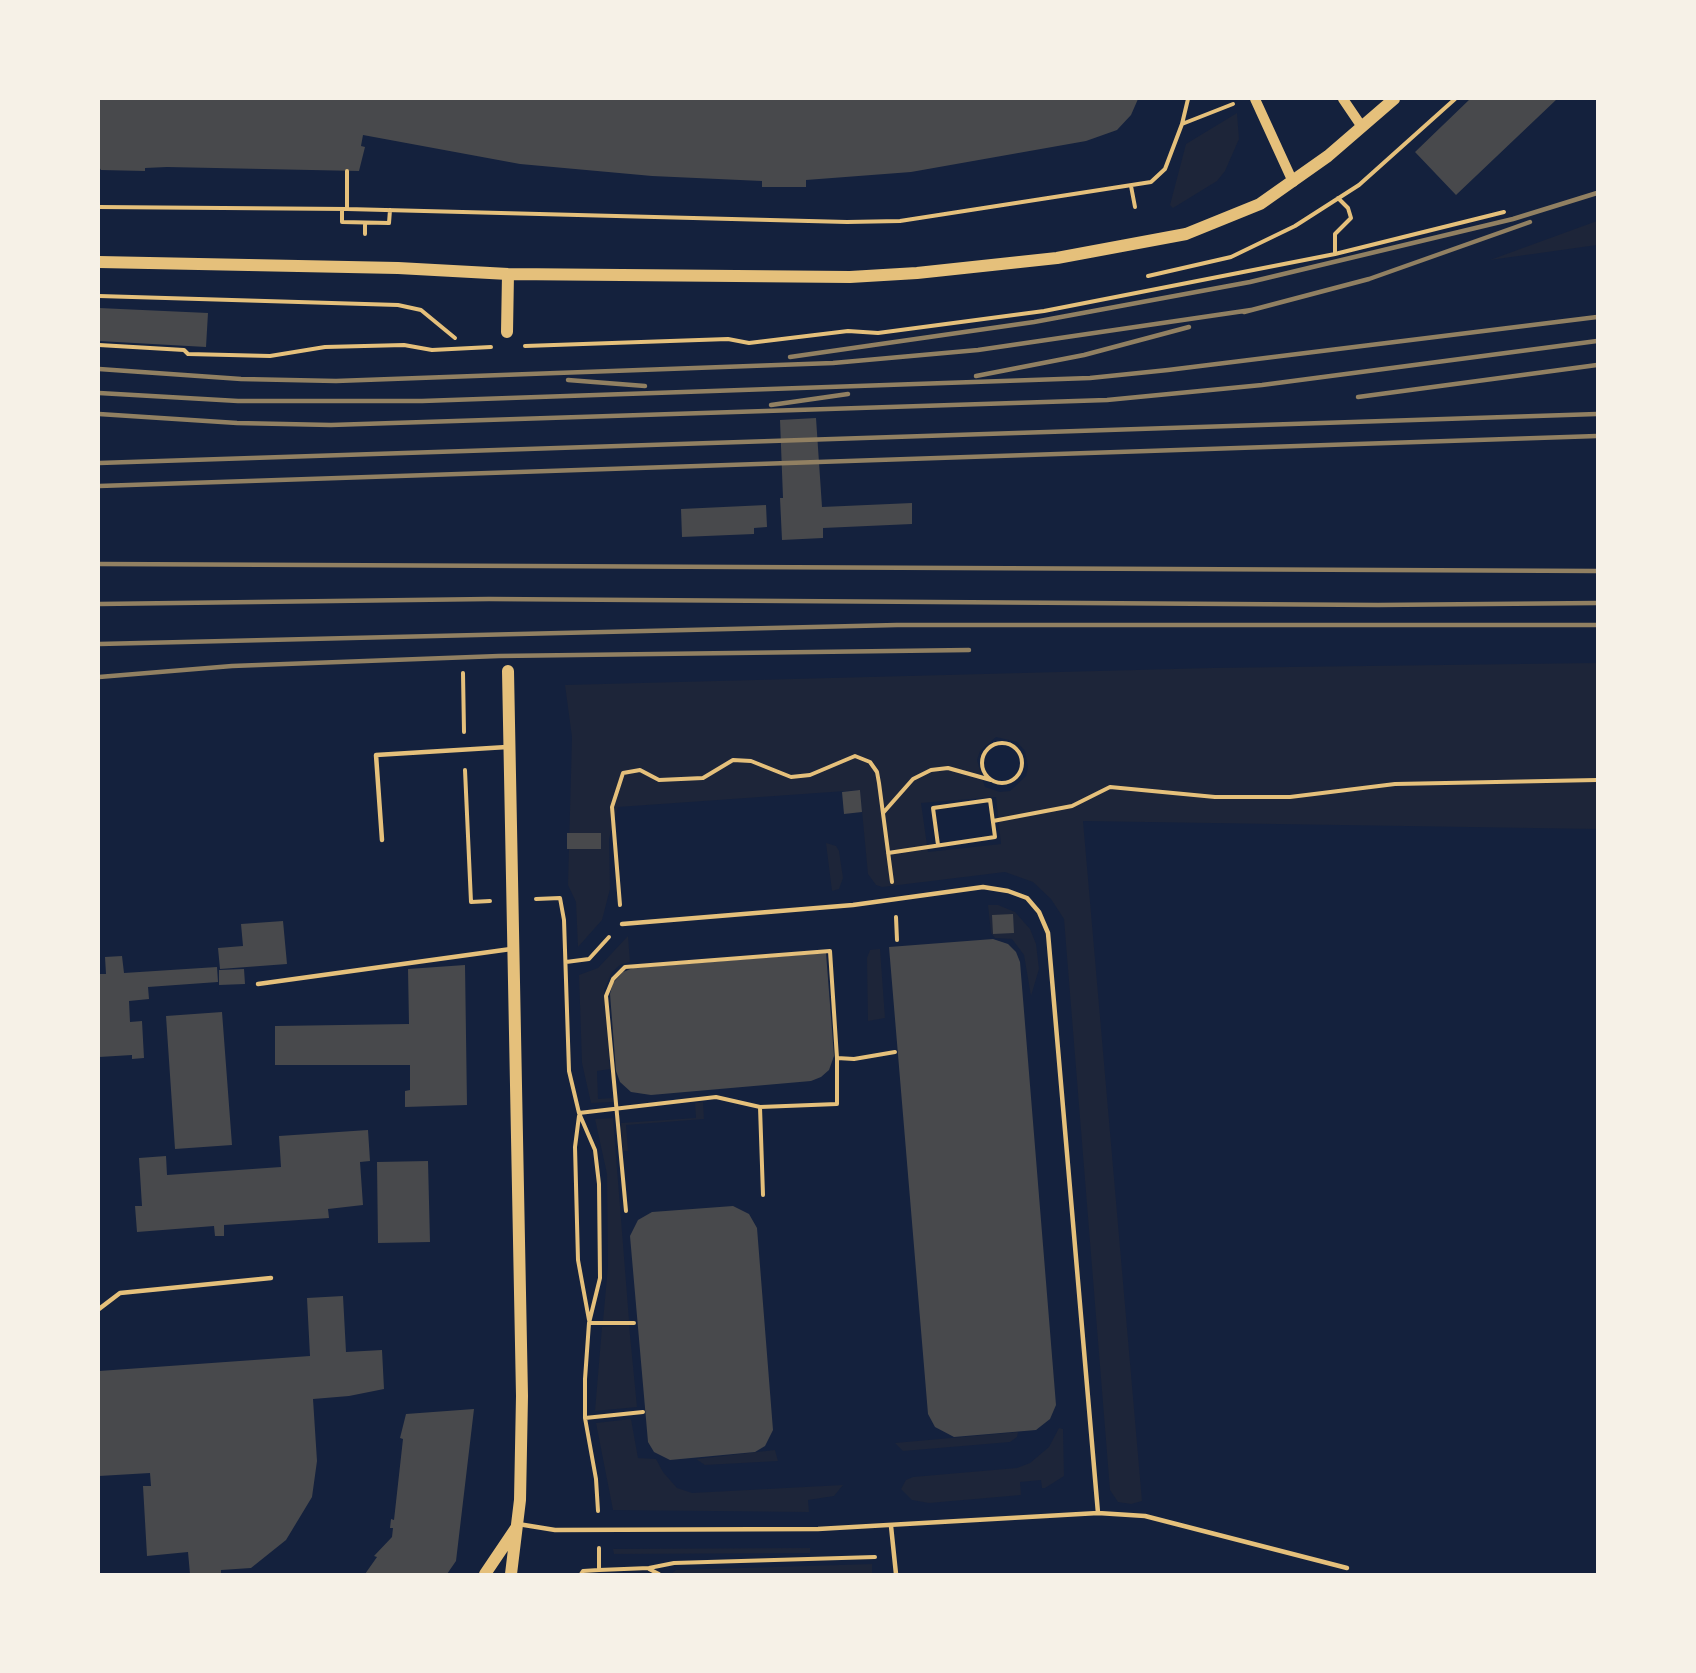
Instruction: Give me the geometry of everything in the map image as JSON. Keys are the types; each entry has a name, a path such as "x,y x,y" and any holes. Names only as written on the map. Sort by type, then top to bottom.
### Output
{"main road":[{"path":"99,262 398,268 508,274 850,277 917,273 1057,258 1186,234 1260,204 1293,182 1394,99"},
{"path":"507,332 508,274"},
{"path":"508,670 522,1396 518,1524 511,1574"},
{"path":"485,1574 518,1524"}],"street":[{"path":"1255,99 1293,182"},
{"path":"1343,99 1362,127"}],"lane":[{"path":"382,840 376,755 510,747"},
{"path":"622,924 853,905 983,887 1008,891 1027,898 1039,912 1048,933 1098,1513"},
{"path":"258,984 515,948"},
{"path":"99,1309 120,1293 271,1278"},
{"path":"518,1524 555,1530 818,1529 1098,1513 1145,1516 1347,1568"},
{"path":"891,1526 896,1574"}],"path":[{"path":"99,207 344,209 887,222 1151,182 1165,169 1182,124 1188,99"},
{"path":"1148,276 1231,257 1295,226 1359,185 1455,99"},
{"path":"1182,124 1236,103"},
{"path":"347,171 342,222 389,223 390,210"},
{"path":"1131,186 1135,207"},
{"path":"1335,254 1335,234 1351,218 1348,208 1338,198"},
{"path":"514,346 728,339 749,343 848,331 878,333 1044,311 1335,254 1503,212"},
{"path":"365,223 365,234"},
{"path":"99,296 398,305 421,310 455,338"},
{"path":"99,345 184,350 188,354 270,356 325,347 404,345 432,350 503,347"},
{"path":"463,673 471,902"},
{"path":"882,814 913,779 931,770 948,768 990,780 1009,782 1019,774 1021,756 1013,746 999,743 987,749 982,769 990,780"},
{"path":"566,963 589,959 622,924 612,807 623,773 639,770 659,780 703,778 733,760 751,761 791,777 810,775 855,756 870,762 877,772 892,886"},
{"path":"993,821 1072,806 1110,787 1215,797 1290,797 1395,784 1597,780"},
{"path":"888,853 995,837 990,800 933,808 938,845"},
{"path":"560,898 564,920 566,963 566,1046 579,1113 596,1150 599,1184 600,1268 589,1323 585,1418 596,1479 598,1508"},
{"path":"896,916 897,940"},
{"path":"579,1113 617,1109 716,1097 760,1107 837,1104 837,1058 830,951 625,967 613,979 606,996 617,1109 626,1210"},
{"path":"837,1058 854,1059 895,1052"},
{"path":"760,1107 763,1195"},
{"path":"579,1113 575,1147 578,1260 589,1323"},
{"path":"589,1323 634,1323"},
{"path":"585,1418 643,1412"},
{"path":"581,1574 591,1570 649,1568 674,1563 894,1556"},
{"path":"649,1568 659,1574"}],"shaded area":[{"path":"1237,113 1239,139 1225,171 1217,181 1173,208 1170,205 1186,144"},
{"path":"1597,221 1597,245 1490,260"},
{"path":"1597,663 1597,829 1083,821 1142,1501 1131,1504 1118,1502 1110,1490 1064,919 1051,899 1033,882 1005,872 882,887 876,885 868,874 860,790 618,807 609,839 610,889 602,920 578,947 576,902 568,885 572,737 565,685 1212,668","holes":["996,737 1017,742 1025,751 1028,767 1026,776 1010,791 1000,792 985,787 977,760 980,751","996,797 1001,844 928,852 921,803"]},
{"path":"826,843 836,846 839,851 843,878 839,889 832,891"},
{"path":"988,905 998,905 1015,912 1030,929 1036,944 1039,969 1031,996 1024,955 1012,939 995,938 991,933"},
{"path":"628,936 630,962 620,965 612,972 604,990 610,1069 597,1071 598,1099 613,1098 613,1102 591,1103 582,1063 579,975 598,968"},
{"path":"880,949 885,1018 868,1021 867,958 870,950"},
{"path":"703,1102 704,1119 626,1125 628,1151 623,1151 621,1123 696,1118 695,1103"},
{"path":"613,1118 629,1320 603,1321 608,1266 607,1174 595,1119"},
{"path":"629,1325 637,1407 595,1411 602,1327"},
{"path":"631,1419 638,1458 656,1459 663,1472 677,1488 692,1493 843,1485 834,1496 808,1500 809,1512 613,1510 596,1423"},
{"path":"1059,1428 1063,1429 1064,1476 1045,1488 1042,1488 1041,1480 1020,1482 1021,1495 929,1503 912,1500 901,1489 906,1480 913,1477 1017,1468 1030,1463 1049,1447"},
{"path":"1018,1432 1017,1437 1010,1442 903,1451 895,1443"},
{"path":"775,1450 778,1461 705,1465 696,1459"},
{"path":"810,1548 810,1553 614,1554 613,1549"},
{"path":"872,1564 872,1574 671,1574 676,1570"}],"building":[{"path":"99,99 1138,99 1131,115 1117,130 1086,141 911,172 806,180 806,187 762,187 762,181 652,176 520,164 363,135 361,146 365,147 359,171 167,167 145,168 145,171 101,170 99,167"},
{"path":"1470,99 1557,99 1456,195 1415,152"},
{"path":"99,308 208,313 206,347 99,341"},
{"path":"816,418 822,507 912,503 912,524 823,528 823,538 782,540 780,420"},
{"path":"766,505 767,527 754,528 754,534 682,537 681,509"},
{"path":"860,790 862,812 844,814 842,792"},
{"path":"567,833 601,833 601,849 567,849"},
{"path":"1013,914 1014,933 993,934 992,915"},
{"path":"283,921 287,964 220,969 218,948 243,946 241,924"},
{"path":"993,939 1008,944 1016,952 1020,962 1056,1405 1050,1419 1036,1430 954,1437 935,1427 928,1414 889,947"},
{"path":"826,953 834,1056 829,1070 821,1077 811,1081 651,1095 631,1092 620,1082 616,1071 610,994 613,983 623,972 633,968"},
{"path":"122,956 124,973 217,967 218,982 148,987 149,999 129,1001 130,1022 142,1021 144,1058 132,1059 132,1055 99,1057 99,974 106,974 105,957"},
{"path":"465,965 467,1105 405,1107 405,1091 410,1090 410,1065 275,1065 275,1026 409,1024 408,969"},
{"path":"244,969 245,984 219,985 219,970"},
{"path":"222,1012 232,1145 175,1149 166,1016"},
{"path":"368,1130 370,1161 360,1162 363,1205 328,1209 329,1218 224,1225 224,1236 215,1236 214,1226 137,1232 135,1206 142,1206 139,1158 166,1156 167,1175 281,1167 279,1136"},
{"path":"428,1161 430,1242 378,1243 377,1162"},
{"path":"733,1206 749,1214 757,1228 773,1430 765,1446 755,1452 670,1460 654,1452 648,1442 630,1236 638,1220 652,1212"},
{"path":"343,1296 346,1352 382,1350 384,1389 349,1396 313,1399 317,1461 312,1497 286,1540 251,1568 221,1570 221,1574 190,1574 188,1552 147,1556 143,1486 151,1486 150,1473 99,1476 99,1371 310,1356 307,1298"},
{"path":"474,1409 456,1561 447,1574 365,1574 377,1557 374,1556 392,1537 391,1519 394,1520 403,1439 400,1438 406,1414"}],"railway":[{"path":"790,357 1034,322 1250,282 1513,219 1597,193"},
{"path":"1244,312 1369,279 1530,222"},
{"path":"99,369 241,379 336,381 833,363 978,350 1251,310"},
{"path":"99,393 238,401 422,401 1090,378 1597,317"},
{"path":"976,376 1084,355 1189,327"},
{"path":"99,414 237,423 331,425 1107,400 1262,385 1597,341"},
{"path":"1358,397 1597,365"},
{"path":"568,380 645,386"},
{"path":"771,405 848,394"},
{"path":"99,463 1597,414"},
{"path":"99,486 1597,436"},
{"path":"99,564 1597,571"},
{"path":"99,604 489,599 1378,605 1597,603"},
{"path":"99,644 897,625 1597,625"},
{"path":"99,677 232,666 499,656 969,650"}]}
